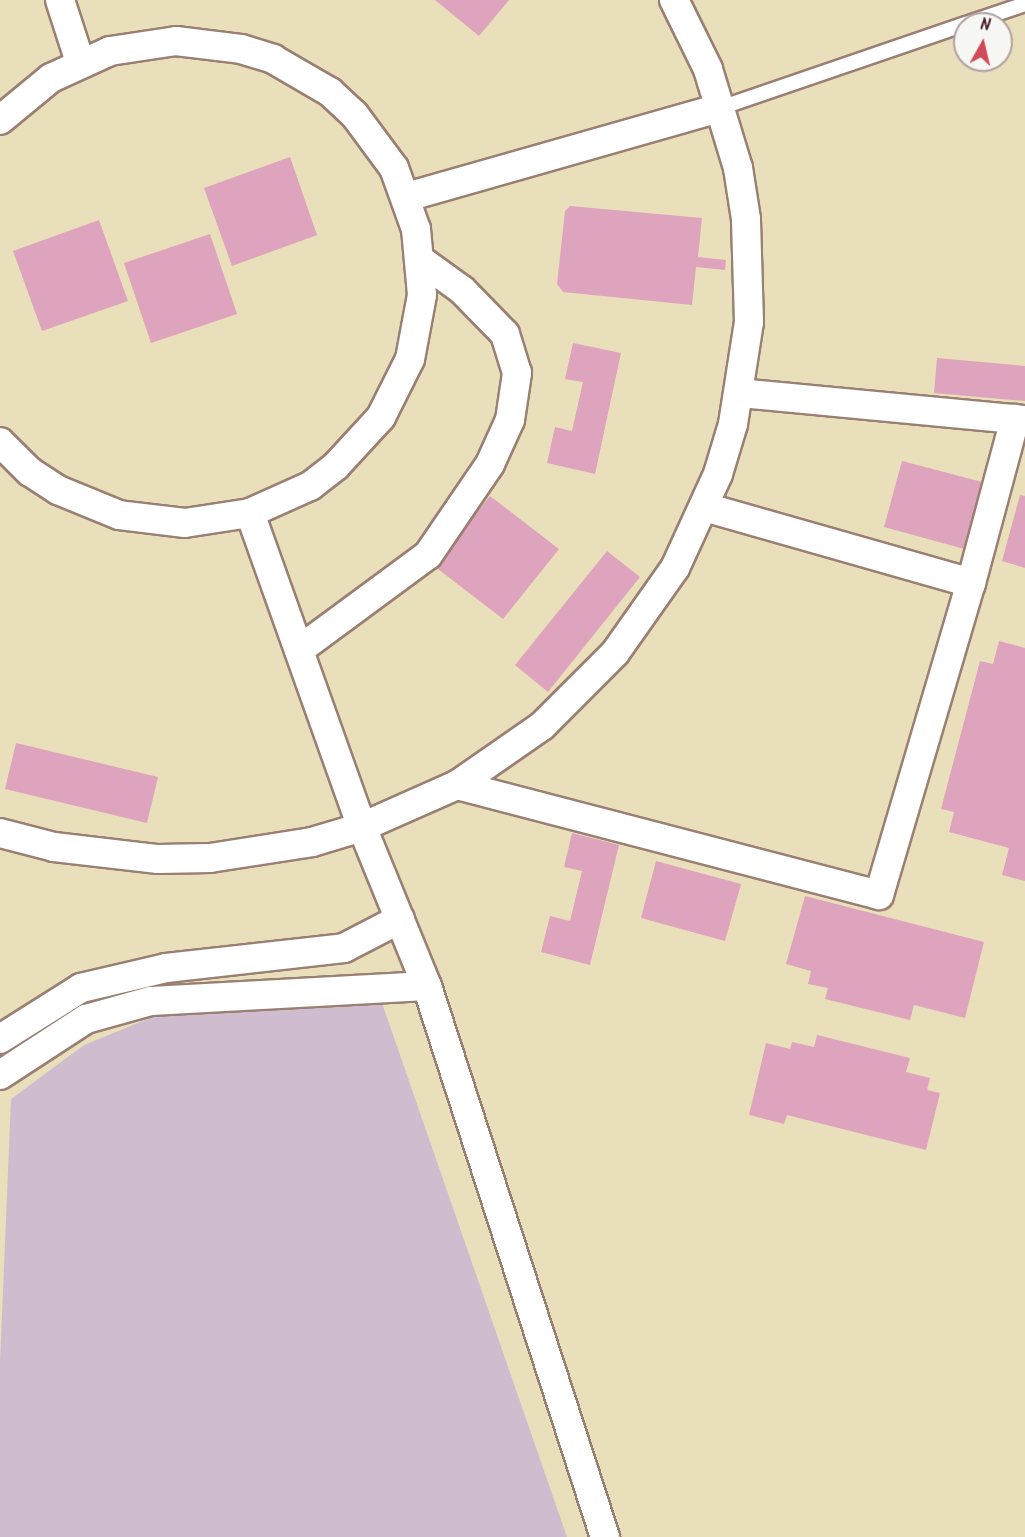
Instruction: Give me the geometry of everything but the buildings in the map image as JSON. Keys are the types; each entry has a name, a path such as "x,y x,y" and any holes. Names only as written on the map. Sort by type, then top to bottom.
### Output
{"street":[{"path":"60,0 80,62"},
{"path":"0,833 106,856 168,859 261,852 362,827 457,784 542,726 615,653 675,568 718,474 739,393 749,322 747,230 738,168 708,69 674,0"},
{"path":"0,120 24,97 80,62 143,44 176,41 231,47 273,59 312,80 354,114 394,168 407,197 422,261 422,295 410,359 381,417 344,459 310,486 250,513 184,523 119,515 58,490 30,472 0,442"},
{"path":"407,197 720,108"},
{"path":"299,650 428,555 490,464 510,420 517,373 505,334 462,290 422,261"},
{"path":"457,784 879,895 1020,420 739,393"},
{"path":"704,507 971,583"},
{"path":"250,513 362,827 427,986 605,1537"},
{"path":"0,1039 81,988 166,968 344,948 399,919"},
{"path":"0,1075 86,1019 151,1001 427,986"}],"lane":[{"path":"1001,12 1025,4"},
{"path":"720,108 953,28"}],"shaded area":[{"path":"382,1003 567,1537 0,1537 0,1362 11,1099 84,1045 172,1009"}]}
